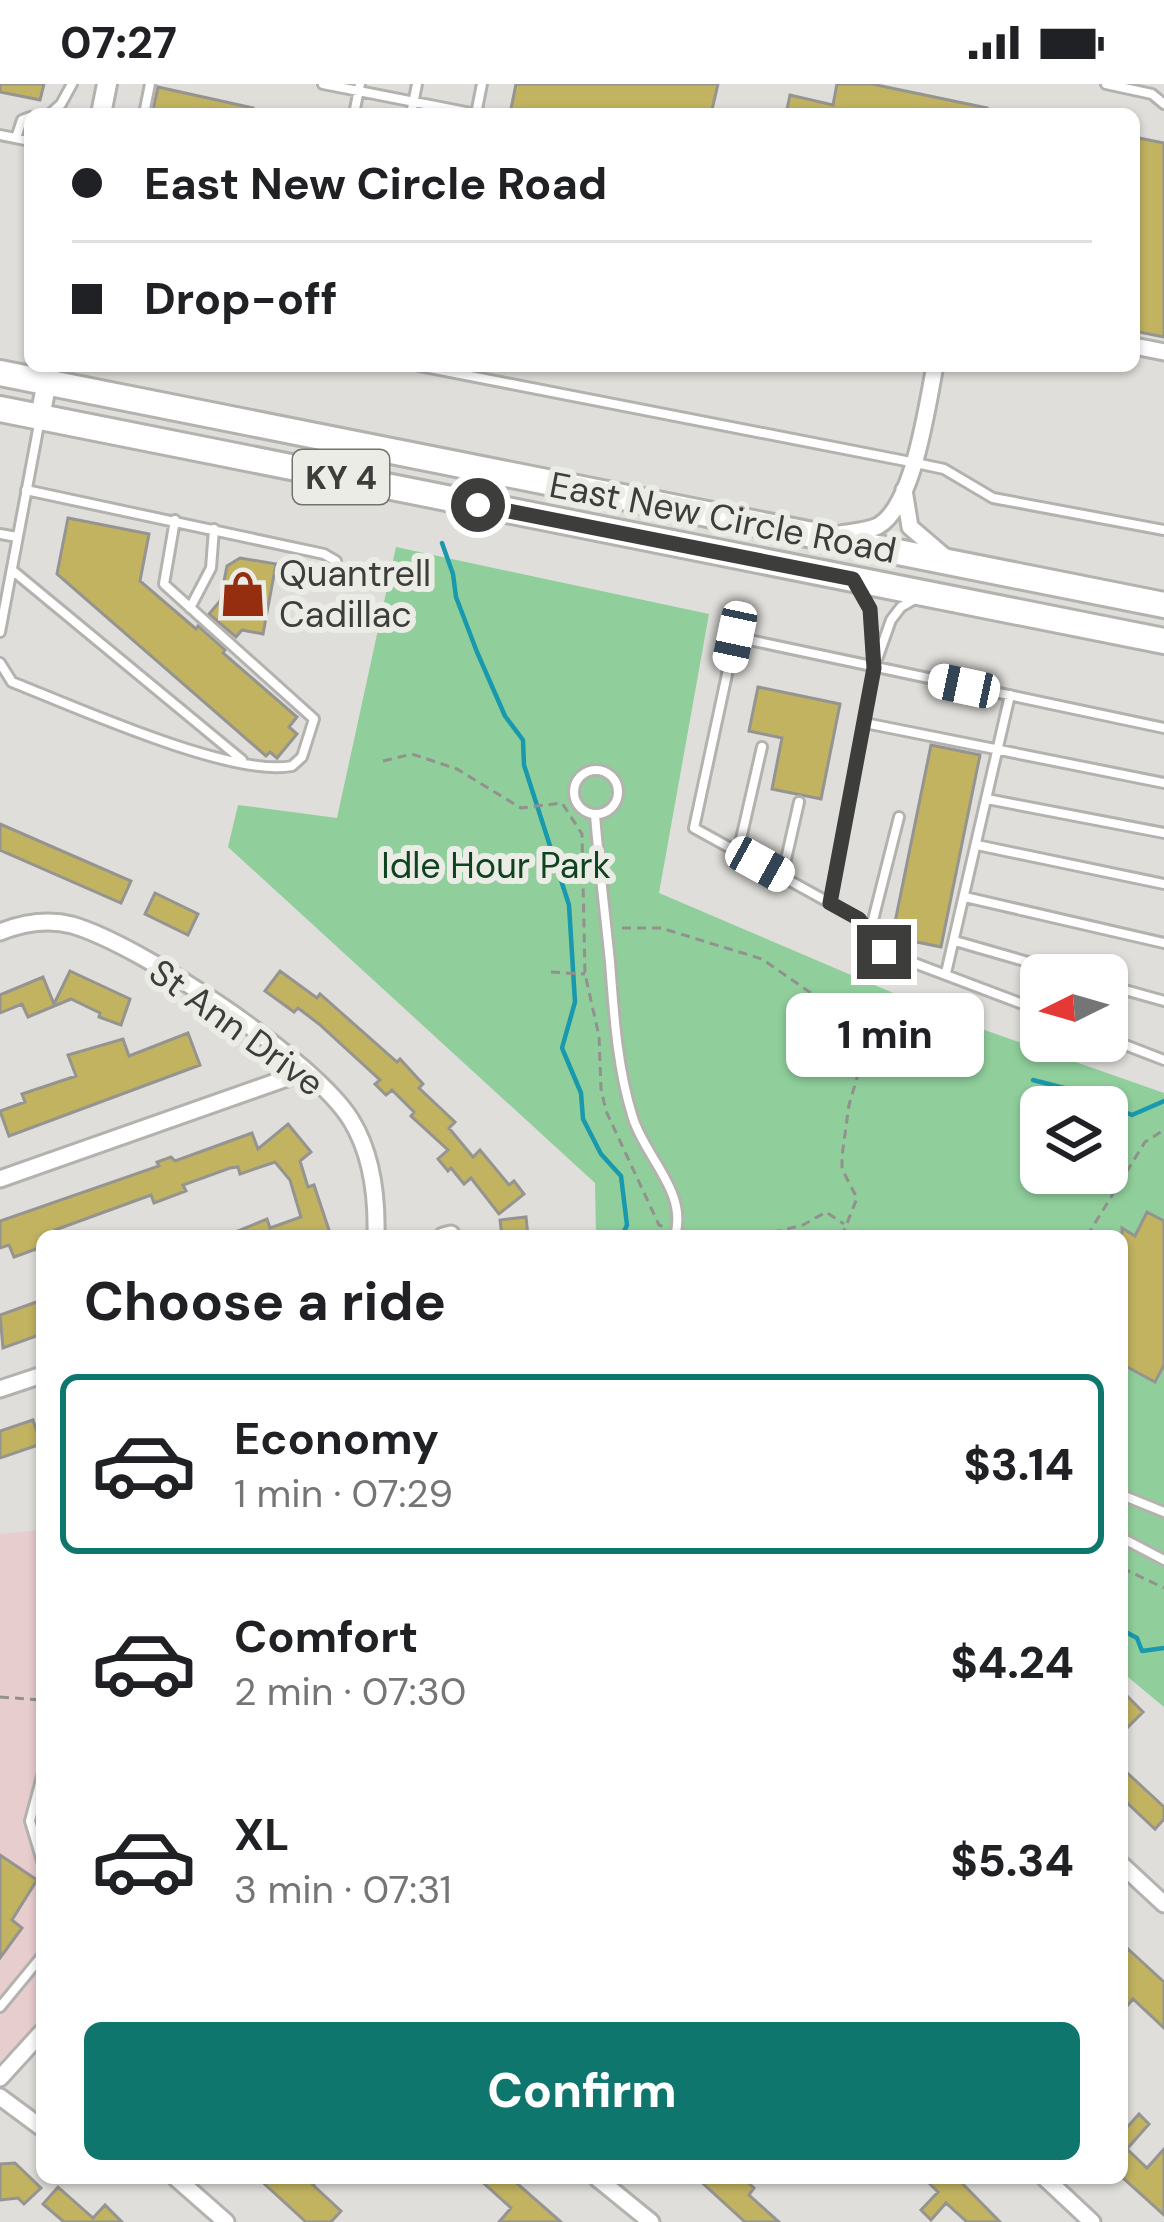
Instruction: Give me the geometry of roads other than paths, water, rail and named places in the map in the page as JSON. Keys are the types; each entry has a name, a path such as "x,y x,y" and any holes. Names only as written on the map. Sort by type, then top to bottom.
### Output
{"highway":[{"name":"East New Circle Road","path":"0,373 48,374 820,538 1164,605"},
{"name":"East New Circle Road","path":"0,410 1164,641"}],"street":[{"path":"820,538 876,527 889,516 916,463 934,372"},
{"path":"40,417 48,374"},
{"path":"904,488 910,527 952,562"},
{"name":"St Ann Drive","path":"0,932 23,924 55,922 109,940 188,982 304,1072 338,1103 363,1145 375,1197 376,1230"},
{"path":"0,1179 304,1072"},
{"path":"0,1389 36,1377"},
{"path":"1128,1871 1164,1904"},
{"path":"0,2078 36,2039"},
{"path":"0,2097 36,2124"},
{"path":"183,2184 226,2222"},
{"path":"604,2184 651,2222"},
{"path":"1051,2184 1092,2222"}],"lane":[{"path":"323,84 445,108"},
{"path":"412,108 417,84"},
{"path":"1106,84 1152,94 1164,104"},
{"path":"16,138 24,119"},
{"path":"0,135 24,140"},
{"path":"450,372 944,469 994,498 1164,530"},
{"path":"0,632 40,417"},
{"path":"26,490 324,554 335,561"},
{"path":"0,663 12,682 169,743 246,763 279,769 292,766 302,757 314,719 164,584 176,520"},
{"path":"190,608 211,568 214,529"},
{"path":"0,534 17,537"},
{"path":"12,570 246,763"},
{"path":"853,579 870,609 874,668"},
{"path":"830,903 874,668 891,620 901,607 925,594"},
{"path":"1020,1003 884,952 859,919 694,828 735,637 1164,728"},
{"path":"946,973 1010,695"},
{"path":"865,723 1164,783"},
{"path":"738,852 762,747"},
{"path":"596,770 609,774 618,793 613,806 595,815 580,808 574,795 577,780 596,770"},
{"path":"987,799 1164,832"},
{"path":"782,877 799,802"},
{"path":"595,815 617,1044 627,1098 646,1149 672,1189 676,1230"},
{"path":"870,934 899,818"},
{"path":"977,845 1164,884"},
{"path":"964,897 1164,943"},
{"path":"955,941 1020,960"},
{"path":"1128,991 1164,1001"},
{"path":"1128,1046 1164,1060"},
{"path":"1128,1497 1163,1510"},
{"path":"1128,1541 1164,1560"},
{"path":"36,1797 29,1821 36,1843"},
{"path":"0,2007 36,1962"}],"waterway":[{"path":"442,543 477,652 505,716 523,740 524,765 569,905 575,1002 562,1048 581,1093 583,1119 601,1154 621,1176 625,1230"},
{"path":"1033,1080 1132,1115 1164,1101"},
{"path":"1128,1633 1137,1638 1142,1651 1164,1648"}],"place":[{"name":"Quantrell Cadillac","path":"243,594"}],"park label":[{"name":"Idle Hour Park","path":"496,865"}]}
